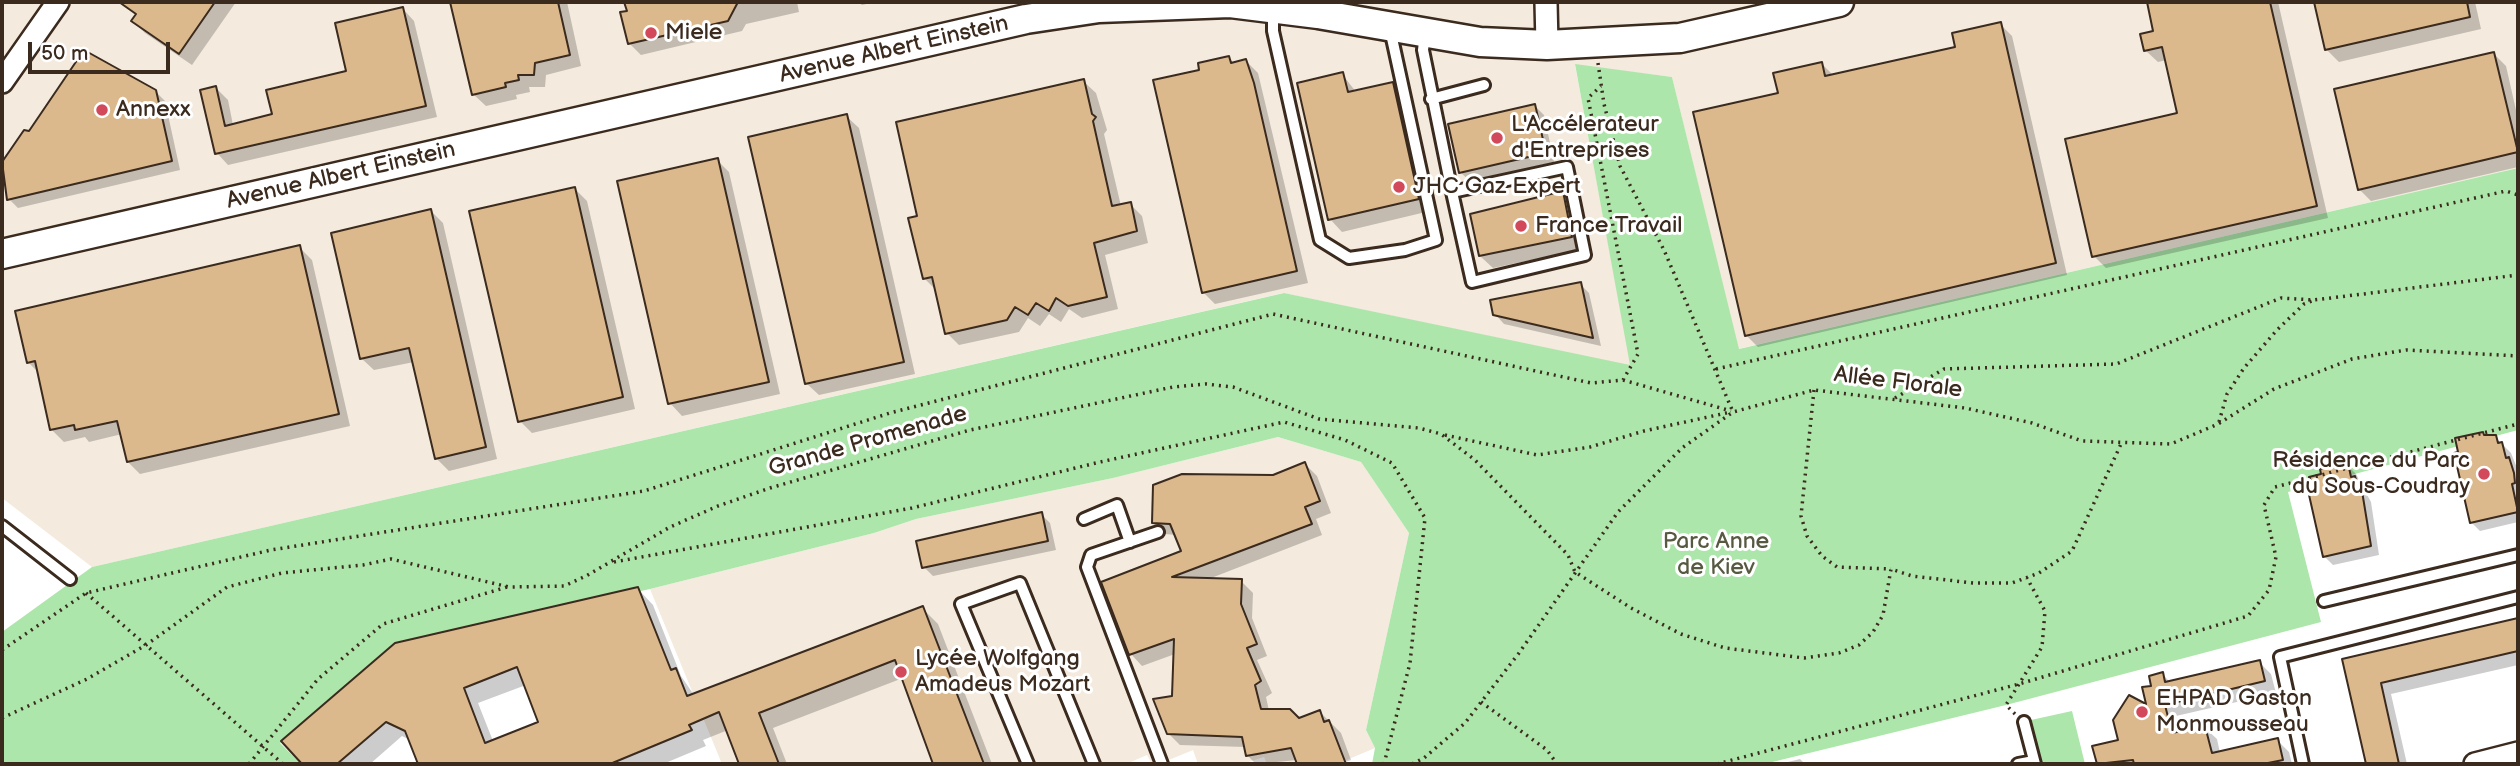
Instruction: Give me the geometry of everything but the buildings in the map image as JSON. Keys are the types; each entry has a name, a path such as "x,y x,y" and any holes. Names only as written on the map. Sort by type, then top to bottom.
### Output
{"street":[{"path":"2,82 58,2"},
{"path":"1546,2 1547,45"},
{"name":"Avenue Albert Einstein","path":"2,254 1026,19 1133,5 1230,3 1320,8 1390,28 1480,42 1596,44 1680,38 1765,14 1839,2"},
{"path":"2475,764 2518,753"}],"lane":[{"path":"1273,7 1273,31 1320,240 1349,258 1405,250 1436,240 1390,28"},
{"path":"1426,34 1423,50 1431,99 1472,282 1585,255 1567,167 1452,192"},
{"path":"1431,99 1485,85"},
{"path":"1084,519 1117,505 1130,541"},
{"path":"2,526 70,579"},
{"path":"1158,532 1091,555 1087,567 1162,764"},
{"path":"2324,601 2518,555"},
{"path":"1028,764 961,604 1020,583 1094,764"},
{"path":"2303,764 2280,657 2518,597"},
{"path":"2018,764 2034,763 2024,722"}],"path":[{"path":"1596,44 1601,86 1620,166 1664,250 1733,412"},
{"path":"1601,86 1588,98 1637,354 1623,380"},
{"path":"1716,369 2506,191 2518,195"},
{"path":"1894,399 1944,369 2116,364 2281,298 2314,300 2518,275"},
{"path":"2218,424 2227,394 2244,368 2277,330 2304,304 2314,300"},
{"path":"2,650 86,593 271,550 644,491 890,413 1273,314 1591,383 1623,380 1733,412"},
{"name":"Allée Florale","path":"1412,764 1424,758 1465,723 1520,653 1618,512 1682,448 1733,412 1814,390 1965,408 2032,423 2082,441 2171,444 2218,424 2274,389 2352,359 2406,350 2518,356"},
{"name":"Grande Promenade","path":"2,718 88,679 146,645 227,587 282,573 363,565 391,559 509,587 564,586 670,527 718,506 770,488 858,465 970,429 1173,387 1206,384 1233,387 1319,419 1419,428 1441,435 1475,460 1568,555 1575,572"},
{"path":"1814,390 1801,516 1807,536 1822,556 1837,567 1891,569 1912,576 1973,583 2012,583 2039,573 2072,551 2120,444"},
{"path":"1441,435 1537,455 1590,447 1644,431 1733,412"},
{"path":"1717,764 2019,684 2248,616 2269,590 2276,557 2264,505 2276,487 2518,424"},
{"path":"1575,572 1631,608 1681,634 1725,648 1804,658 1839,653 1859,645 1873,632 1883,615 1891,569"},
{"path":"2006,705 2042,647 2045,611 2027,578"},
{"path":"70,579 283,764"},
{"path":"249,764 318,679 383,624 509,587"},
{"path":"1481,702 1547,750 1557,764"}],"shaded area":[{"path":"2,2 2518,2 2518,168 1738,349 1672,77 1575,65 1631,366 1283,293 92,567 2,498"},
{"path":"1278,437 1361,462 1409,533 1366,730 1375,748 1337,764 1267,764 1264,757 1242,764 1198,764 1193,750 1159,764 1152,764 1147,755 1126,764 722,764 650,589 874,533 916,519 1113,478"}],"green space":[{"name":"Parc Anne de Kiev","path":"1575,64 1672,77 1739,349 2518,168 2518,430 2288,492 2321,622 2006,705 1764,764 1372,764 1375,748 1366,730 1409,533 1361,462 1278,437 1113,478 916,519 874,533 650,589 397,645 280,743 301,764 2,764 2,632 92,567 1284,293 1630,365"},
{"path":"2072,711 2085,764 2042,764 2031,720"}],"place":[{"name":"Miele","path":"651,33"},
{"name":"Annexx","path":"102,110"},
{"name":"L'Accélerateur d'Entreprises","path":"1497,138"},
{"name":"JHC Gaz Expert","path":"1399,187"},
{"name":"France Travail","path":"1521,226"},
{"name":"Résidence du Parc du Sous-Coudray","path":"2484,474"},
{"name":"Lycée Wolfgang Amadeus Mozart","path":"901,672"},
{"name":"EHPAD Gaston Monmousseau","path":"2142,712"}]}
